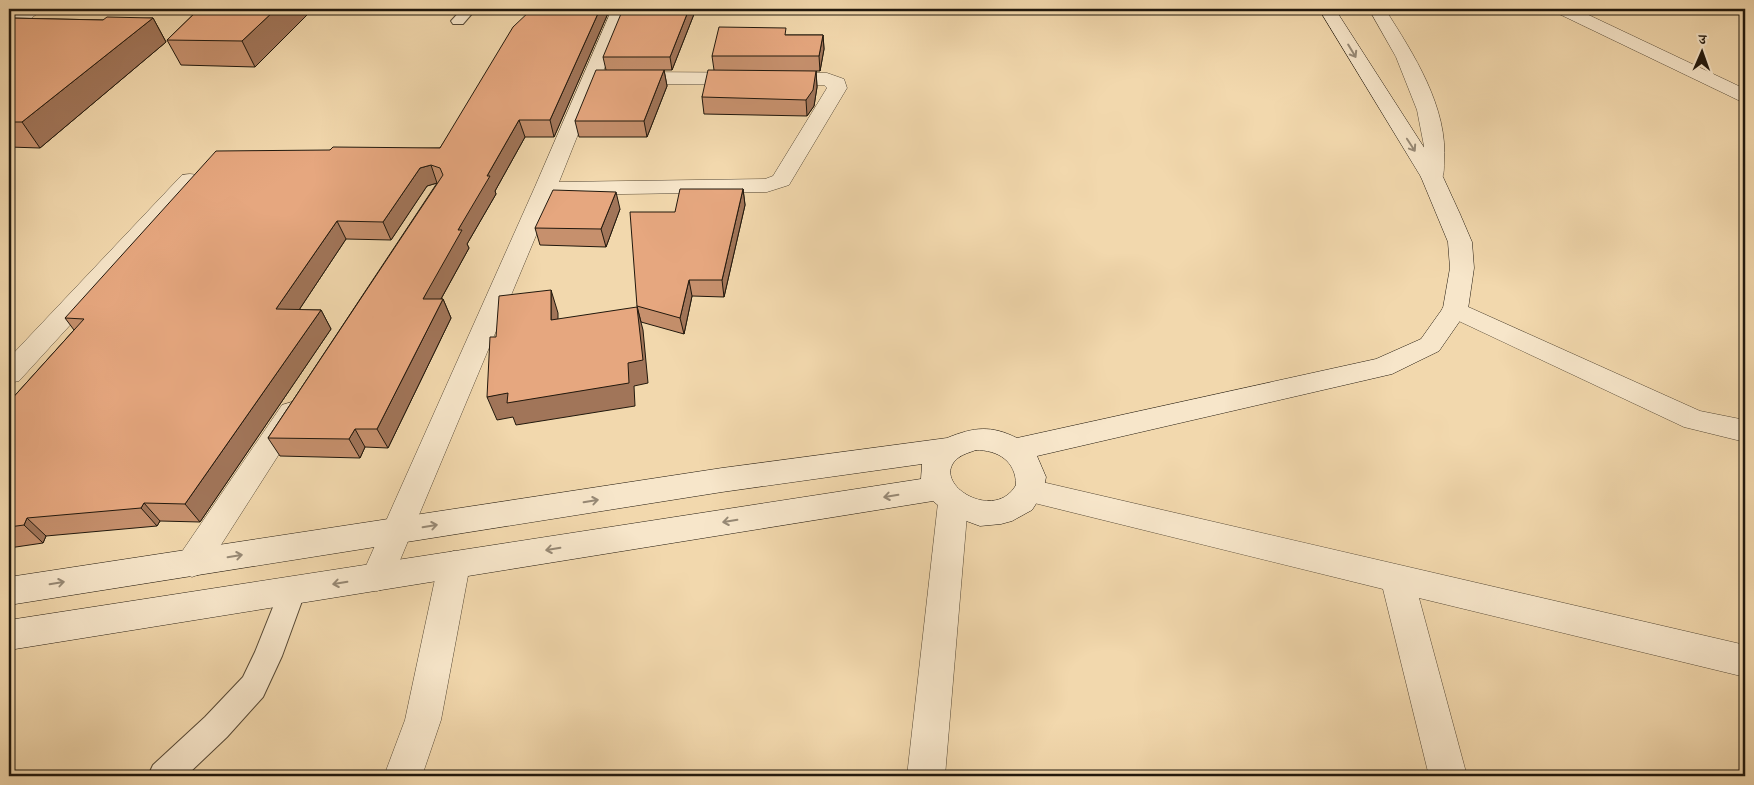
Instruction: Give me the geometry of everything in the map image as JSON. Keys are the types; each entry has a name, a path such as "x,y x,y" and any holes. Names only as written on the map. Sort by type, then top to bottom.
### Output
{"street":[{"path":"9,27 35,9"},
{"path":"377,577 620,9"},
{"path":"1015,450 1383,367 1430,345 1455,309 1462,268 1460,242 1432,177 1327,9"},
{"path":"1377,9 1396,41 1426,106 1435,148 1432,177"},
{"path":"1563,9 1745,96"},
{"path":"545,188 768,185 781,180 837,88 837,84 827,79 590,78"},
{"path":"9,374 202,167"},
{"path":"1455,309 1694,420 1745,431"},
{"path":"192,563 306,390"},
{"path":"973,439 988,439 1002,443 1015,450 1024,458 1030,469 1031,480 1029,490 1022,500 1010,508 997,512 966,510 946,496 935,477 936,466 940,457 948,449 959,442 973,439"},
{"path":"9,591 722,480 948,449"},
{"path":"1029,490 1745,661"},
{"path":"9,635 454,565 946,496"},
{"path":"926,776 946,496"},
{"path":"403,776 423,720 454,565"},
{"path":"1397,578 1448,776"}],"lane":[{"path":"458,21 469,9"},
{"path":"164,776 216,727 252,687 268,656 292,590"}],"building":[{"path":"199,9 276,9 242,41 167,40"},
{"path":"532,9 600,9 550,120 519,120 487,176 490,176 458,230 462,230 423,299 443,299 377,429 355,429 349,439 268,438 443,175 440,168 431,165 420,168 383,222 337,221 276,309 321,310 185,504 144,503 141,508 27,518 24,525 9,527 9,402 84,319 65,318 216,151 330,150 333,147 440,148 513,27"},
{"path":"623,9 689,9 670,57 603,57"},
{"path":"107,17 153,18 22,122 9,122 9,18 103,20"},
{"path":"719,27 786,28 785,35 823,35 819,56 712,56"},
{"path":"596,70 664,70 644,121 575,121"},
{"path":"708,70 816,71 813,90 806,100 702,97"},
{"path":"680,189 743,189 722,280 689,280 680,318 637,306 630,212 675,212"},
{"path":"553,190 616,192 601,229 535,228"},
{"path":"551,290 551,320 637,307 643,360 628,363 629,383 507,403 508,393 487,397 490,337 496,337 499,296"}]}
